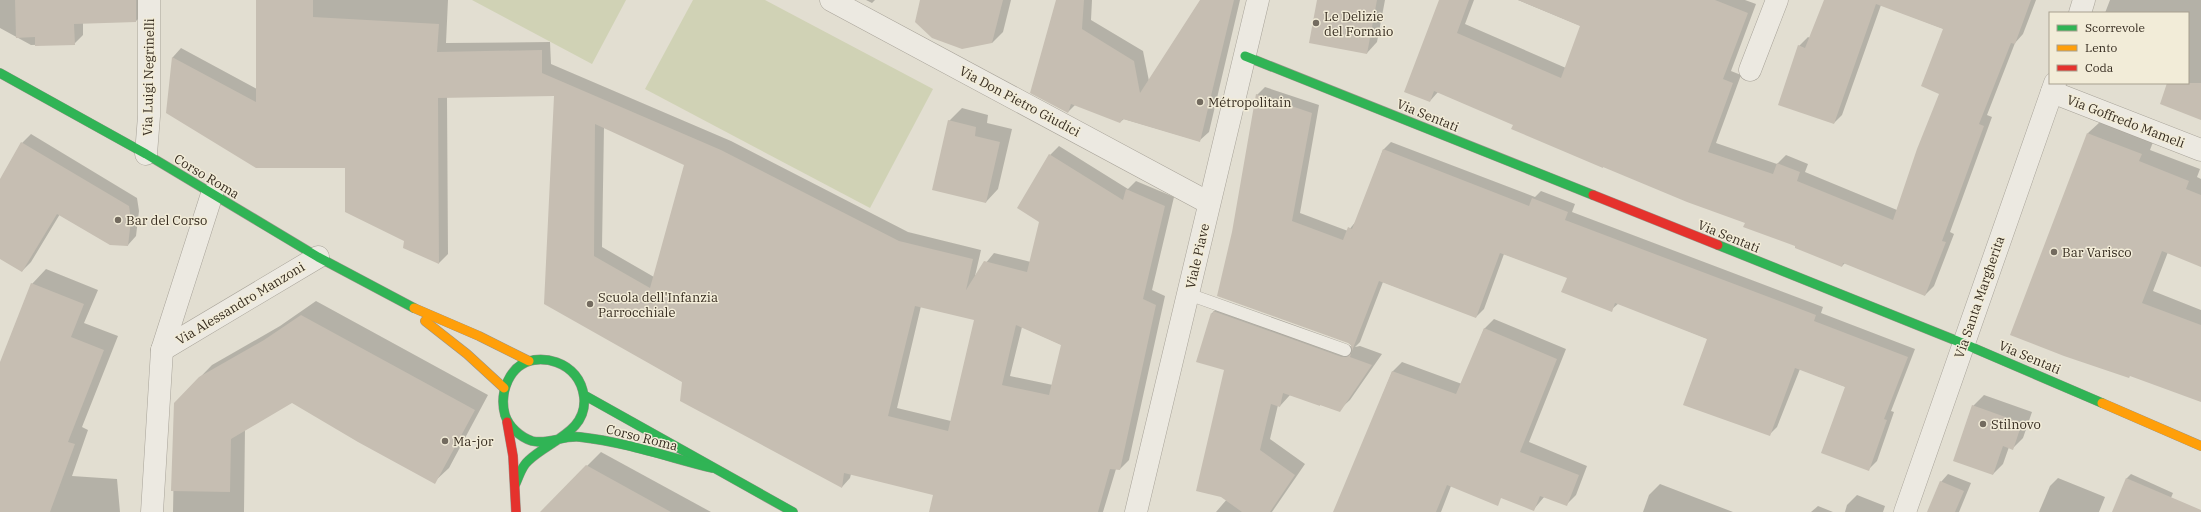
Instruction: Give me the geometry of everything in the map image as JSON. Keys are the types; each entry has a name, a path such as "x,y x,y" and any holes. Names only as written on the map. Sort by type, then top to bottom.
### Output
{"main road":[{"name":"Via Sentati","path":"1245,56 1962,342 2201,446"},
{"name":"Corso Roma","path":"0,73 146,154 318,257 400,302 480,336 529,362"},
{"name":"Corso Roma","path":"400,302 467,354 504,388"},
{"path":"516,512 515,486 507,422 502,409 504,388 516,369 529,362 543,359 557,362 570,369 579,381 584,395"},
{"name":"Corso Roma","path":"507,422 517,434 532,441 547,442 565,436 576,427 580,420 584,409 584,395 782,509"},
{"name":"Corso Roma","path":"565,436 591,438 620,444 712,468"},
{"path":"515,486 526,463 541,450 565,436"}],"street":[{"name":"Via Luigi Negrinelli","path":"146,154 149,116 149,0"},
{"name":"Via Don Pietro Giudici","path":"831,0 1209,203"},
{"name":"Viale Piave","path":"1136,512 1258,0"},
{"path":"1750,70 1777,0"},
{"path":"2080,12 2084,0"},
{"name":"Via Santa Margherita","path":"1905,512 1962,342 2053,88"},
{"name":"Via Goffredo Mameli","path":"2053,88 2201,150"},
{"name":"Via Alessandro Manzoni","path":"152,512 162,350 212,194"},
{"name":"Via Alessandro Manzoni","path":"162,350 318,257"}],"lane":[{"path":"1188,294 1345,350"}],"green space":[{"path":"472,0 626,0 592,64"},
{"path":"693,0 765,0 933,89 870,208 645,89"}],"building":[{"path":"15,0 136,0 136,22 74,24 75,45 35,46 35,37 16,38"},
{"path":"256,0 313,0 313,17 439,24 437,52 542,50 542,73 721,150 899,241 973,259 966,290 984,261 1027,272 1039,222 1017,208 1049,154 1123,200 1126,189 1165,206 1143,299 1156,305 1120,470 1110,469 1098,512 929,512 933,495 844,473 842,488 680,401 682,382 544,304 554,96 438,98 439,264 403,248 404,241 345,212 345,168 256,168 166,113 172,57 256,102","holes":["595,124 684,165 650,288 594,256","915,306 974,320 948,431 888,416","1016,325 1061,345 1049,395 1002,385"]},
{"path":"920,0 1003,0 992,43 962,49 932,38 915,22"},
{"path":"1056,0 1084,0 1082,29 1134,61 1140,93 1200,0 1234,0 1200,142 1123,119 1120,123 1071,104 1068,113 1030,93"},
{"path":"1317,0 1377,0 1367,54 1309,43"},
{"path":"1439,0 1469,0 1457,33 1561,78 1580,26 1518,0 1715,0 1748,13 1723,79 1733,83 1708,152 1773,174 1777,163 1800,172 1797,181 1893,220 1917,149 1939,94 1921,86 1943,29 1876,4 1834,124 1778,105 1798,45 1805,48 1824,0 2031,0 2015,44 2011,43 1979,124 1984,126 1942,241 1946,242 1925,296 1843,263 1842,267 1795,248 1795,246 1743,227 1745,223 1687,202 1511,129 1513,125 1434,91 1430,102 1404,92"},
{"path":"2201,83 2201,120 2160,104 2167,84"},
{"path":"1256,94 1312,113 1292,221 1343,240 1348,227 1352,229 1383,149 1529,206 1532,198 1568,212 1565,220 1816,315 1814,321 1908,357 1884,419 1887,420 1869,471 1821,453 1845,387 1795,368 1770,436 1683,405 1707,339 1615,303 1612,312 1561,292 1567,278 1500,253 1476,318 1379,281 1352,351 1351,345 1348,343 1217,296 1232,232"},
{"path":"948,120 976,127 975,136 1000,142 986,203 932,190"},
{"path":"2087,133 2142,154 2139,161 2189,181 2186,189 2201,195 2201,267 2162,251 2142,303 2201,325 2201,402 2130,376 2129,378 2064,356 2010,335"},
{"path":"21,142 129,206 131,220 128,246 110,245 57,214 22,272 0,259 0,179"},
{"path":"31,283 84,304 71,337 104,350 68,442 75,444 50,512 0,512 0,362"},
{"path":"1213,311 1342,357 1347,357 1351,354 1350,357 1372,365 1340,412 1283,393 1280,407 1271,404 1260,450 1295,475 1270,512 1242,512 1221,497 1196,491 1224,370 1196,362 1211,313 1213,314"},
{"path":"301,315 475,410 435,484 358,442 292,403 231,439 230,492 171,491 174,403 199,377 264,340"},
{"path":"1484,328 1557,359 1520,452 1579,475 1567,506 1540,496 1534,511 1501,498 1498,506 1447,485 1436,512 1333,512 1392,371 1456,394"},
{"path":"1972,405 2022,423 2013,450 2003,446 1993,475 1953,461"},
{"path":"586,465 671,512 540,512"},
{"path":"2126,478 2201,510 2201,512 2112,512"},
{"path":"1940,481 1964,491 1955,512 1927,512"}],"traffic: fast":[{"path":"1245,56 1593,195"},
{"path":"0,73 146,154 318,257 414,308"},
{"path":"1718,245 1962,343 2102,403"},
{"path":"515,485 526,463 536,454 556,441 565,435 580,419 584,409 584,397 580,382 571,371 562,364 556,362 534,360 518,367 512,373 503,398 503,406 507,419 512,427 523,437 538,442 544,442 556,440 562,438 568,437 597,439 630,446 712,468"},
{"path":"584,395 793,512"}],"traffic: slow":[{"path":"414,308 479,336 529,361"},
{"path":"425,321 467,354 504,388"},
{"path":"2102,403 2201,446"}],"traffic: jam":[{"path":"1593,195 1718,245"},
{"path":"507,422 513,456 516,512"}],"place":[{"name":"Le Delizie del Fornaio","path":"1316,23"},
{"name":"Métropolitain","path":"1200,102"},
{"name":"Bar del Corso","path":"118,220"},
{"name":"Bar Varisco","path":"2054,252"},
{"name":"Scuola dell'Infanzia Parrocchiale","path":"590,304"},
{"name":"Stilnovo","path":"1983,424"},
{"name":"Ma-jor","path":"445,441"}]}
